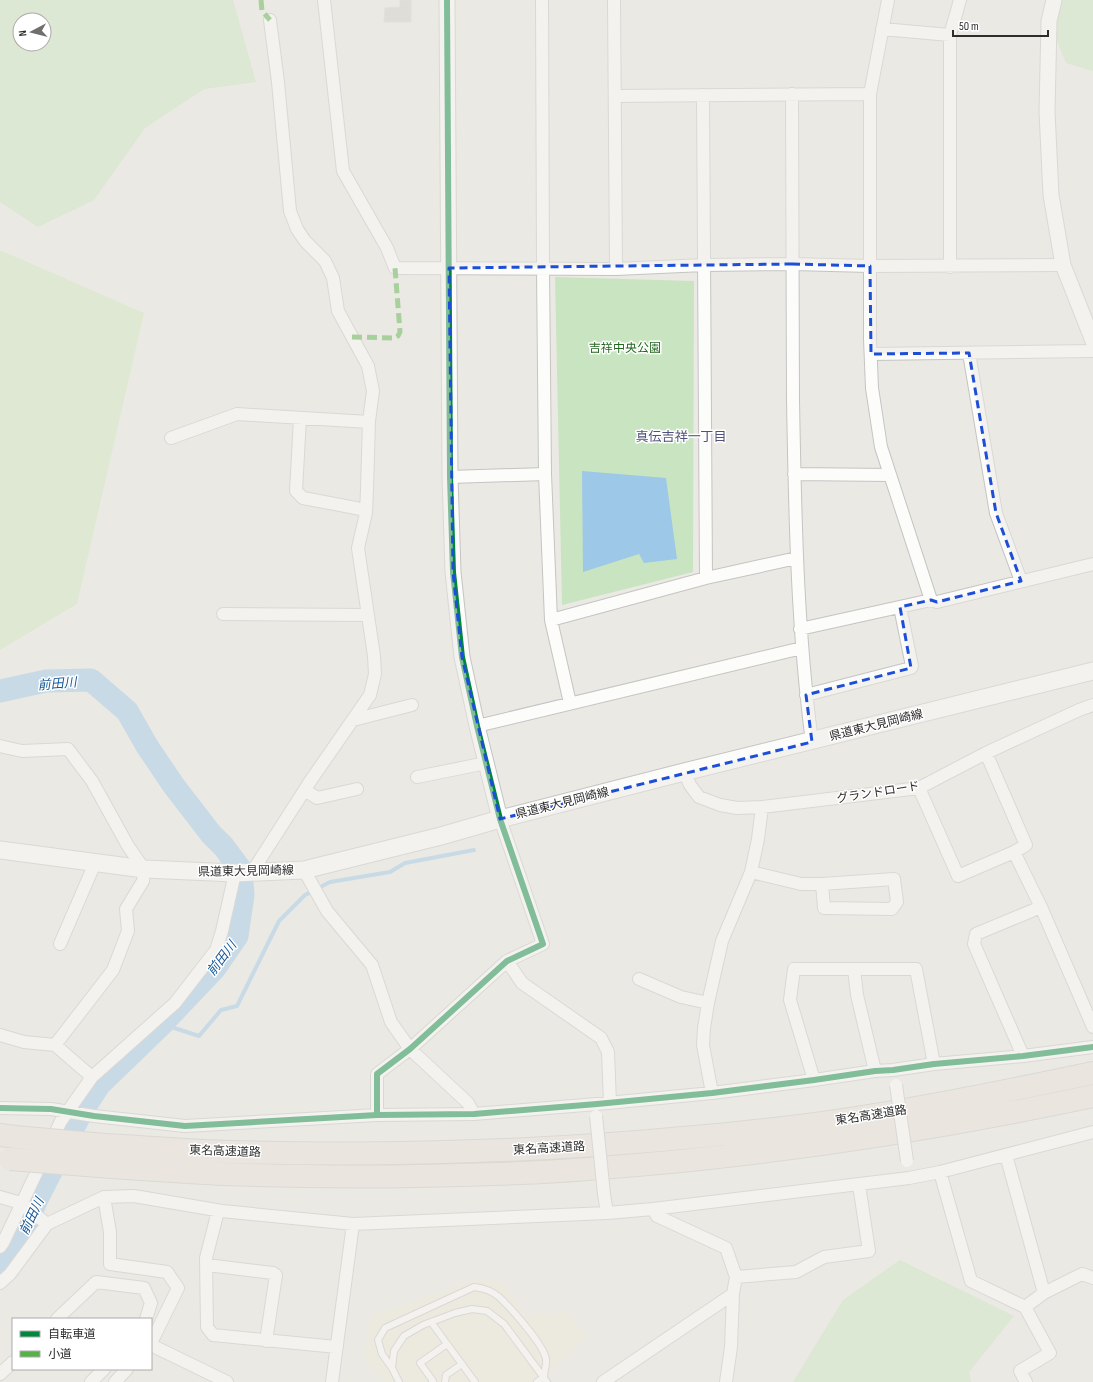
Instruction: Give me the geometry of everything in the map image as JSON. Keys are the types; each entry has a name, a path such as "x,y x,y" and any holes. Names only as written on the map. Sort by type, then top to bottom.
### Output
{"highway":[{"name":"東名高速道路","path":"7,1136 105,1145 227,1152 371,1154 519,1150 633,1143 750,1132 862,1117 1011,1090 1093,1073"},
{"name":"東名高速道路","path":"5,1158 226,1174 372,1176 522,1173 634,1165 753,1154 865,1138 1023,1111 1093,1096"}],"main road":[{"name":"県道東大見岡崎線","path":"0,850 144,869 235,873 304,870 441,836 500,819 684,772 812,742 1093,671"}],"street":[{"path":"324,0 343,171 387,248 395,268 616,269 704,265 792,264 870,266 1063,265"},
{"path":"377,1115 377,1074 410,1049 507,961 543,944 500,819 486,763 461,649 452,572 446,0"},
{"path":"542,0 542,268 545,474 551,620 570,703"},
{"path":"614,0 616,269"},
{"path":"888,0 870,94 872,388 881,447 931,600"},
{"path":"950,266 950,35 960,0"},
{"path":"1054,0 1049,21 1047,112 1051,195 1063,265 1093,341"},
{"path":"252,872 305,790 370,695 375,674 358,548 366,510 368,489 369,422 373,391 368,366 338,311 333,278 325,261 305,241 297,229 290,211 278,82 270,20"},
{"path":"882,29 950,35"},
{"path":"792,94 794,474 800,629 812,742"},
{"path":"615,96 870,94"},
{"path":"702,95 706,578"},
{"path":"871,354 1093,351"},
{"path":"969,353 996,513 1020,581"},
{"path":"171,438 237,414 369,422"},
{"path":"300,418 296,491 303,498 366,510"},
{"path":"450,477 545,474"},
{"path":"794,474 890,475"},
{"path":"551,620 706,578 797,558"},
{"path":"800,629 931,600 937,602 1093,564"},
{"path":"806,695 912,668 900,607"},
{"path":"223,614 368,615"},
{"path":"477,726 802,648"},
{"path":"353,720 412,705"},
{"name":"グランドロード","path":"684,772 690,785 699,797 737,808 762,807 919,788 986,753 1093,705"},
{"path":"0,746 22,752 68,749 92,782 128,846 144,869 143,881 126,909 128,931 113,970 55,1045"},
{"path":"919,788 958,876 1014,852 1026,845 986,753"},
{"path":"417,777 486,763"},
{"path":"305,790 317,798 357,789"},
{"path":"712,1093 704,1044 704,1028 708,1003 722,941 751,872 758,839 762,807"},
{"path":"1014,852 1041,908 1093,1027"},
{"path":"60,944 95,863"},
{"path":"304,870 327,911 372,965 392,1022 410,1049 468,1103 474,1114"},
{"path":"751,872 801,884 894,879 897,902 892,909 824,908 822,884"},
{"path":"0,1247 3,1244 21,1203 61,1121 92,1077 175,1003 216,950 222,931 235,873"},
{"path":"1023,1056 974,944 976,934 1041,908"},
{"path":"507,961 522,983 601,1038 608,1052 610,1103"},
{"path":"814,1080 790,1000 794,969 916,969 934,1064"},
{"path":"854,969 857,995 876,1071"},
{"path":"639,979 681,997 708,1003"},
{"path":"0,1035 24,1042 55,1045 92,1077"},
{"path":"0,1108 51,1109 94,1116 185,1126 377,1115 474,1114 597,1110 610,1103 712,1093 876,1071 1023,1056 1093,1046"},
{"path":"892,1070 896,1085 908,1178"},
{"path":"597,1110 607,1213"},
{"path":"0,1282 10,1274 47,1224 104,1197 134,1196 218,1210 353,1224 607,1213 653,1209 908,1178 940,1172 1093,1132"},
{"path":"1006,1155 1044,1293"},
{"path":"940,1172 971,1281 1025,1307 1050,1353 1020,1371 1026,1382"},
{"path":"736,1277 796,1272 824,1256 869,1251 859,1185"},
{"path":"0,1197 21,1203 47,1224"},
{"path":"104,1197 110,1232 110,1264 167,1272 178,1288 152,1342"},
{"path":"653,1209 657,1216 726,1248 736,1277 733,1294 731,1347 726,1382"},
{"path":"218,1210 206,1258 207,1327 213,1335 337,1347"},
{"path":"332,1382 353,1224"},
{"path":"207,1265 273,1273 276,1275 266,1341"},
{"path":"1025,1307 1044,1293 1082,1274 1093,1278"},
{"path":"58,1318 96,1282 144,1288 152,1303 146,1318"},
{"path":"604,1382 733,1294"},
{"path":"152,1344 227,1382"},
{"path":"0,1373 12,1363"},
{"path":"91,1382 103,1370"},
{"path":"115,1382 126,1370"}],"lane":[{"path":"399,1382 392,1368 382,1354 378,1340 386,1328 474,1287 484,1288 499,1297 536,1338 544,1351 546,1359 545,1380"},
{"path":"392,1368 394,1351 404,1336 431,1322 455,1313 472,1309 487,1311 504,1324 545,1380"},
{"path":"431,1322 475,1382"},
{"path":"432,1382 433,1381 420,1363 447,1344"},
{"path":"445,1382 446,1375 462,1364"},
{"path":"537,1382 545,1380"}],"highlighted area":[{"path":"792,264 870,266 871,354 969,353 996,513 1021,581 937,602 931,600 900,607 911,668 806,695 812,742 500,819 462,657 453,572 449,268"}],"shaded area":[{"path":"476,1280 500,1281 526,1315 566,1312 588,1336 548,1374 553,1382 383,1382 364,1358 371,1315"}],"green space":[{"path":"0,0 233,0 256,82 204,89 145,128 94,200 38,227 0,202"},
{"path":"1056,0 1093,0 1093,71 1066,63 1049,21"},
{"path":"0,250 144,313 77,604 0,650"},
{"name":"吉祥中央公園","path":"555,277 694,281 693,572 562,605"},
{"path":"900,1260 1014,1316 969,1372 971,1382 793,1382 843,1300"}],"water":[{"path":"582,471 666,478 677,559 644,563 639,554 583,572"}],"building":[{"path":"400,0 411,0 411,22 384,22 385,8 400,7"}],"waterway":[{"name":"前田川","path":"0,691 46,681 91,680 127,711 147,746 174,786 241,870 243,895 237,936 215,968 162,1024 99,1085 81,1113 37,1199 18,1242 0,1264"},
{"path":"162,1024 199,1036 221,1010 237,1006 279,921 305,895 330,882 390,872 405,863 474,850"}],"marked path":[{"path":"261,0 262,11 270,20"},
{"path":"352,337 395,338 398,336 400,332 395,268"}],"cycle path":[{"path":"377,1115 377,1074 410,1049 507,961 543,944 500,819 477,726 462,657 453,572 450,477 447,0"},
{"path":"0,1108 51,1109 94,1116 185,1126 377,1115 474,1114 712,1093 875,1071 1023,1056 1093,1047"}],"district":[{"name":"真伝吉祥一丁目","path":"681,436"}]}
